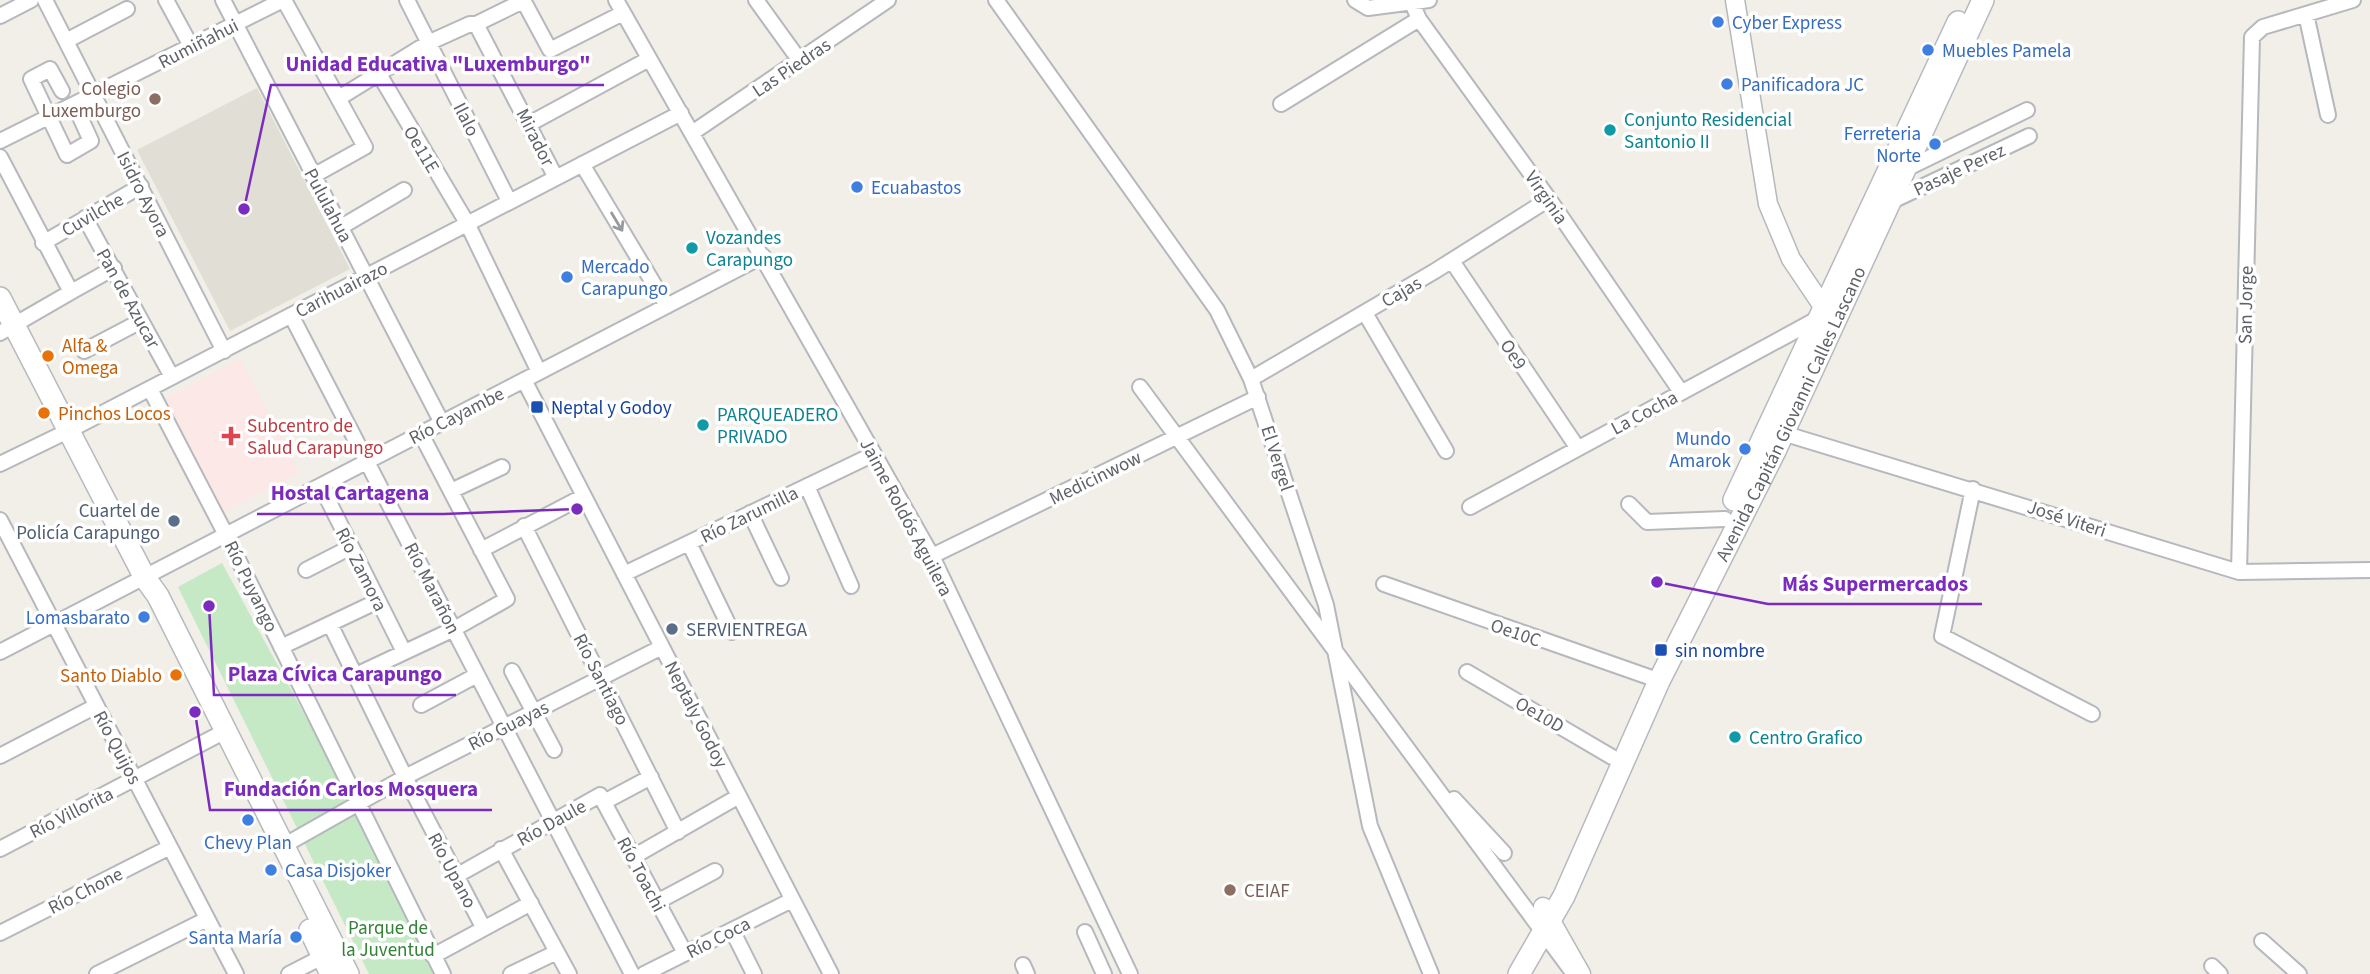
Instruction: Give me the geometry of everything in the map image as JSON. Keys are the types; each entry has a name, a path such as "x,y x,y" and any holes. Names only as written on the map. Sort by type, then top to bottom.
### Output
{"main road":[{"name":"Avenida Capitán Giovanni Calles Lascano","path":"1519,974 1776,430 1968,0"},
{"name":"Avenida Capitán Giovanni Calles Lascano","path":"1827,314 1908,168 1983,0"},
{"path":"0,298 145,578 158,596 282,846 330,961"},
{"name":"Avenida Capitán Giovanni Calles Lascano","path":"1505,974 1547,914 1612,757 1649,677 1725,519 1776,430"},
{"path":"145,578 147,600 330,961 348,974"}],"street":[{"path":"0,16 31,0"},
{"name":"Isidro Ayora","path":"45,0 224,351"},
{"path":"166,0 191,46"},
{"name":"Pululahua","path":"223,0 442,423"},
{"path":"284,0 365,147 313,176"},
{"name":"Rumiñahui","path":"0,141 284,0"},
{"name":"Ilalo","path":"407,0 509,201"},
{"path":"339,98 428,43 470,24 476,24 523,0 550,50 620,6"},
{"path":"756,0 800,61"},
{"name":"Las Piedras","path":"692,133 800,61 872,5 888,0"},
{"name":"El Vergel","path":"996,0 1217,310 1251,379 1326,605 1370,826 1431,974"},
{"path":"1355,0 1368,8 1429,0"},
{"path":"1735,0 1768,204 1791,259 1827,314"},
{"path":"2329,115 2305,14 2353,0"},
{"name":"Virginia","path":"1412,3 1419,19 1549,199 1681,392"},
{"name":"Jaime Roldós Aguilera","path":"620,6 932,556 1130,974"},
{"path":"66,41 127,9"},
{"name":"San Jorge","path":"2239,572 2252,37 2263,27 2305,14"},
{"path":"1281,104 1419,19"},
{"name":"Mirador","path":"476,24 555,176"},
{"path":"529,124 649,59"},
{"path":"62,91 50,69 31,79 67,155 92,141 80,119"},
{"name":"Oe11E","path":"379,74 467,223 539,372"},
{"path":"1908,168 2027,110"},
{"name":"Carihuairazo","path":"0,464 224,351 555,176 681,113"},
{"name":"Pasaje Perez","path":"1890,202 2029,136"},
{"path":"0,157 71,292"},
{"path":"582,164 667,306"},
{"name":"Cuvilche","path":"43,243 141,186"},
{"path":"341,228 404,190"},
{"name":"Cajas","path":"1251,379 1452,261 1549,199"},
{"name":"Pan de Azucar","path":"85,218 172,377"},
{"name":"Río Cayambe","path":"0,652 763,256"},
{"name":"Oe9","path":"1452,261 1577,447"},
{"path":"13,326 114,268"},
{"path":"1364,313 1446,452"},
{"name":"La Cocha","path":"1469,507 1827,314"},
{"name":"Río Marañon","path":"291,315 632,974"},
{"path":"84,351 141,321"},
{"name":"Neptaly Godoy","path":"524,380 831,974"},
{"path":"1140,387 1574,974"},
{"name":"Río Puyango","path":"150,389 226,535 443,974"},
{"name":"Medicinwow","path":"932,556 1258,397"},
{"name":"José Viteri","path":"1776,430 2239,572 2370,570"},
{"path":"356,675 454,629 507,599 421,434"},
{"name":"Río Zarumilla","path":"624,574 874,454"},
{"path":"451,491 502,467"},
{"name":"Río Zamora","path":"321,486 404,652"},
{"path":"807,486 852,586"},
{"path":"1973,489 1942,636 2092,714"},
{"path":"481,550 584,496"},
{"path":"1629,503 1647,522 1725,519"},
{"path":"750,513 781,578"},
{"name":"Río Quijos","path":"0,520 236,974"},
{"name":"Río Santiago","path":"524,526 678,832"},
{"path":"689,543 732,632"},
{"path":"306,570 351,547"},
{"name":"Oe10C","path":"1384,584 1649,677"},
{"path":"281,647 378,601"},
{"name":"Río Upano","path":"330,624 483,927"},
{"name":"Río Guayas","path":"282,846 405,777 662,648"},
{"path":"512,671 554,750"},
{"name":"Oe10D","path":"1467,672 1612,757"},
{"path":"1340,674 1504,853"},
{"path":"421,705 477,675"},
{"path":"0,756 96,706"},
{"name":"Río Villorita","path":"0,849 216,736"},
{"name":"Río Daule","path":"456,876 554,820 651,776"},
{"path":"634,857 739,796"},
{"name":"Río Toachi","path":"602,798 685,954"},
{"name":"Río Chone","path":"0,933 170,847"},
{"path":"501,849 569,974"},
{"path":"657,902 716,871"},
{"name":"Río Coca","path":"644,974 792,900"},
{"path":"433,956 531,903"},
{"path":"1547,914 1581,974"},
{"path":"97,974 207,919"},
{"path":"732,930 754,974"},
{"path":"1085,932 1104,974"},
{"path":"2262,941 2299,974"},
{"path":"511,974 557,952"},
{"path":"289,974 330,961"}],"shaded area":[{"path":"257,88 350,269 230,331 137,150"},
{"name":"Subcentro de Salud Carapungo","path":"240,359 300,472 222,513 162,400"}],"green space":[{"name":"Parque de la Juventud","path":"222,563 446,974 369,974 178,587"}],"place":[{"name":"Cyber Express","path":"1718,22"},
{"name":"Muebles Pamela","path":"1928,50"},
{"name":"Panificadora JC","path":"1727,84"},
{"name":"Colegio Luxemburgo","path":"155,99"},
{"name":"Conjunto Residencial Santonio II","path":"1610,130"},
{"name":"Ferreteria Norte","path":"1935,144"},
{"name":"Ecuabastos","path":"857,187"},
{"name":"Unidad Educativa \"Luxemburgo\"","path":"244,209"},
{"name":"Vozandes Carapungo","path":"692,248"},
{"name":"Mercado Carapungo","path":"567,277"},
{"name":"Alfa & Omega","path":"48,356"},
{"name":"Neptal y Godoy","path":"537,407"},
{"name":"Pinchos Locos","path":"44,413"},
{"name":"PARQUEADERO PRIVADO","path":"703,425"},
{"name":"Subcentro de Salud Carapungo","path":"231,436"},
{"name":"Mundo Amarok","path":"1745,449"},
{"name":"Hostal Cartagena","path":"577,509"},
{"name":"Cuartel de Policía Carapungo","path":"174,521"},
{"name":"Más Supermercados","path":"1657,582"},
{"name":"Plaza Cívica Carapungo","path":"209,606"},
{"name":"Lomasbarato","path":"144,617"},
{"name":"SERVIENTREGA","path":"672,629"},
{"name":"sin nombre","path":"1661,650"},
{"name":"Santo Diablo","path":"176,675"},
{"name":"Fundación Carlos Mosquera","path":"195,712"},
{"name":"Centro Grafico","path":"1735,737"},
{"name":"Chevy Plan","path":"248,820"},
{"name":"Casa Disjoker","path":"271,870"},
{"name":"CEIAF","path":"1230,890"},
{"name":"Santa María","path":"296,937"}]}
